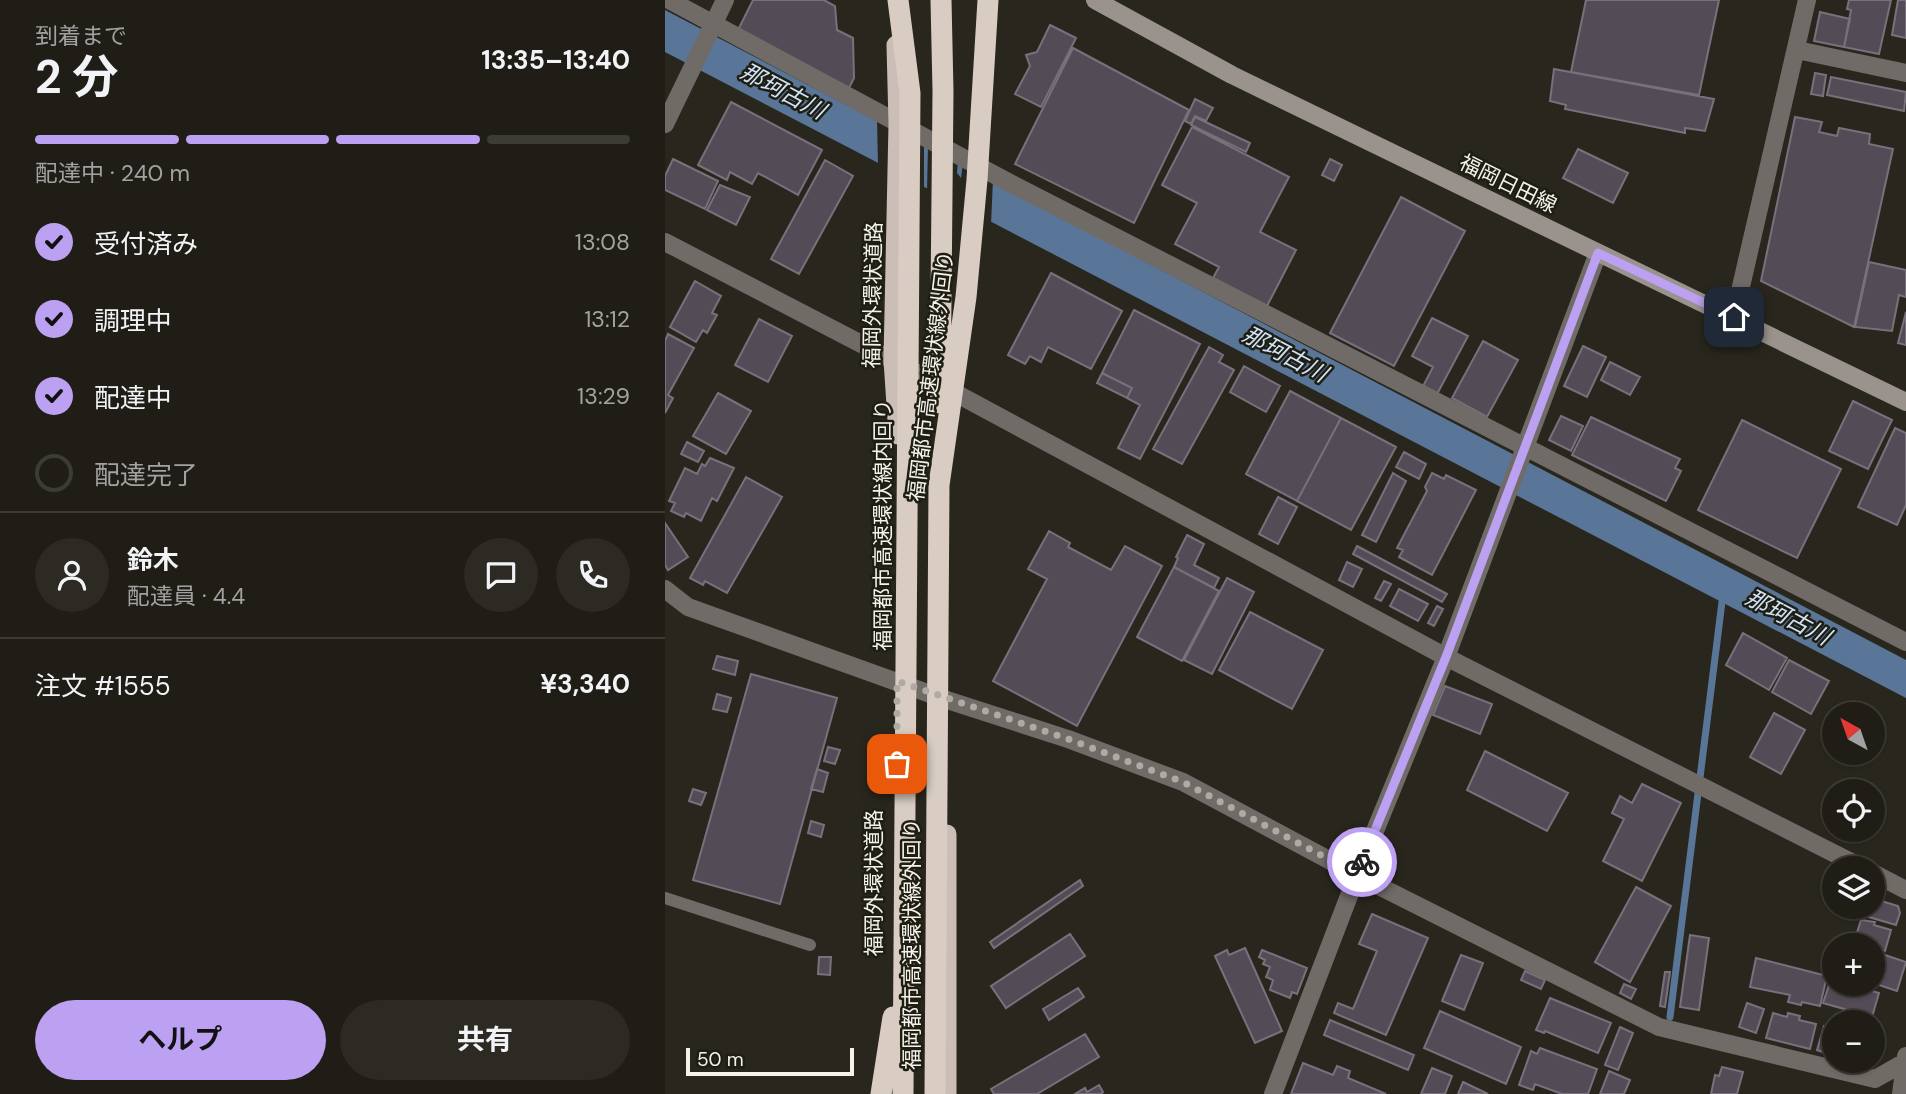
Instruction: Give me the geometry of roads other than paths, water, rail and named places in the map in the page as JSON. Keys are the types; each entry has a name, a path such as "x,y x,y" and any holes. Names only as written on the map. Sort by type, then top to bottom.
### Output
{"highway":[{"name":"福岡都市高速環状線内回り","path":"896,0 910,93 903,1094"},
{"name":"福岡外環状道路","path":"895,1094 900,539 898,421 893,360 898,124 896,0"},
{"path":"908,0 910,93"},
{"path":"939,485 943,90 941,0"},
{"path":"943,90 951,0"},
{"path":"947,1094 949,548 946,388 951,0"},
{"name":"福岡都市高速環状線外回り","path":"935,1094 939,485 966,297 977,180 988,0"},
{"path":"881,1094 904,946"}],"main road":[{"name":"福岡日田線","path":"1095,0 1232,75 1906,402"}],"street":[{"path":"669,0 1008,182 1906,642"},
{"path":"665,124 725,0"},
{"path":"1734,317 1807,0"},
{"path":"1797,50 1906,73"},
{"path":"665,242 946,388 1446,657 1839,856"},
{"path":"1273,1094 1357,874 1446,657 1598,253"},
{"path":"665,589 688,607 947,700 1068,739 1183,782 1357,874 1659,1027 1875,1079 1905,1058"},
{"path":"1885,879 1906,890"},
{"path":"1901,1094 1905,1058"}],"lane":[{"path":"665,898 810,945"}],"water":[{"name":"那珂古川","path":"665,10 1906,660 1906,698 665,52"}],"waterway":[{"path":"1670,1017 1723,594"}]}
